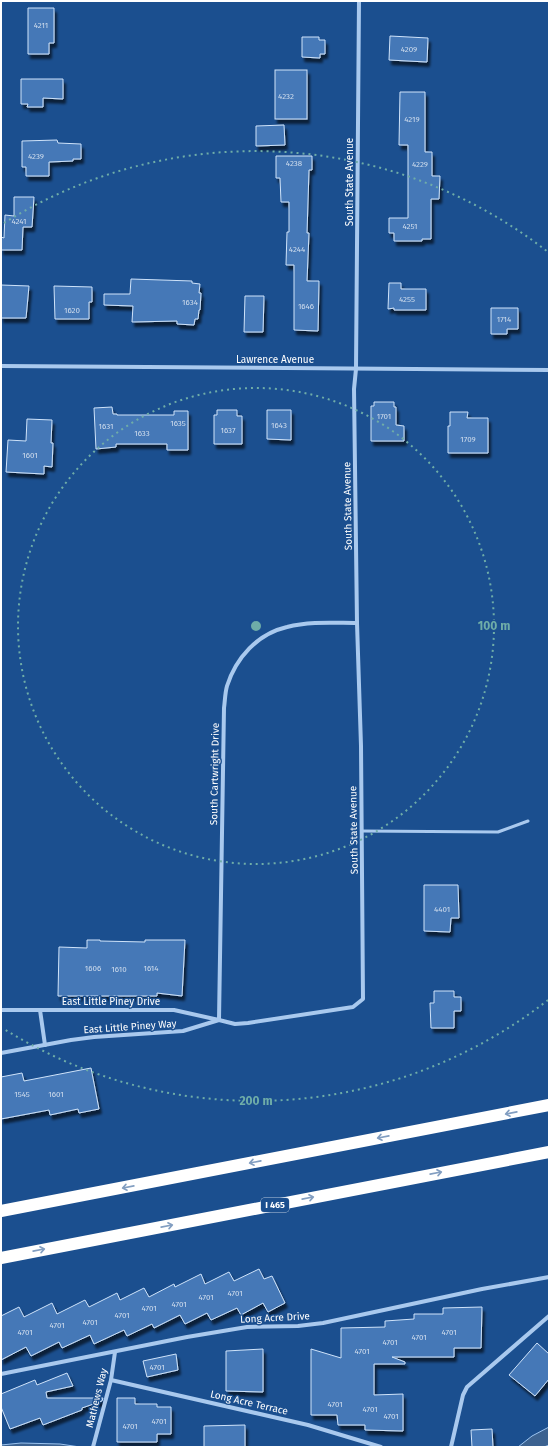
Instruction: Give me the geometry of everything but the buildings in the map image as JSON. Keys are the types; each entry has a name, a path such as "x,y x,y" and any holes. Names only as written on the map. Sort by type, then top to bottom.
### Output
{"highway":[{"path":"1,1211 549,1105"},
{"name":"I 465","path":"1,1258 549,1152"}],"street":[{"name":"South State Avenue","path":"353,1007 363,999 364,988 354,389 356,369 359,1"},
{"name":"Lawrence Avenue","path":"1,366 549,370"},
{"name":"South Cartwright Drive","path":"219,1020 224,715 227,688 235,668 242,657 257,641 275,631 287,627 312,623 357,623"},
{"name":"East Little Piney Way","path":"1,1053 94,1037 177,1032 219,1020 235,1024 248,1023 353,1007"},
{"name":"East Little Piney Drive","path":"1,1010 174,1010 219,1020"},
{"path":"40,1010 45,1045"},
{"name":"Long Acre Drive","path":"1,1374 247,1326 298,1326 323,1323 482,1289 549,1277"},
{"path":"451,1447 463,1396 467,1387 549,1316"},
{"name":"Mathews Way","path":"93,1446 111,1380 115,1352"},
{"name":"Long Acre Terrace","path":"111,1380 308,1425 381,1447"}],"lane":[{"path":"362,831 498,832 528,821"}],"water":[{"path":"549,1427 549,1445 544,1447 518,1447 532,1436"},
{"path":"21,1443 60,1444 80,1447 1,1447 1,1445"}]}
